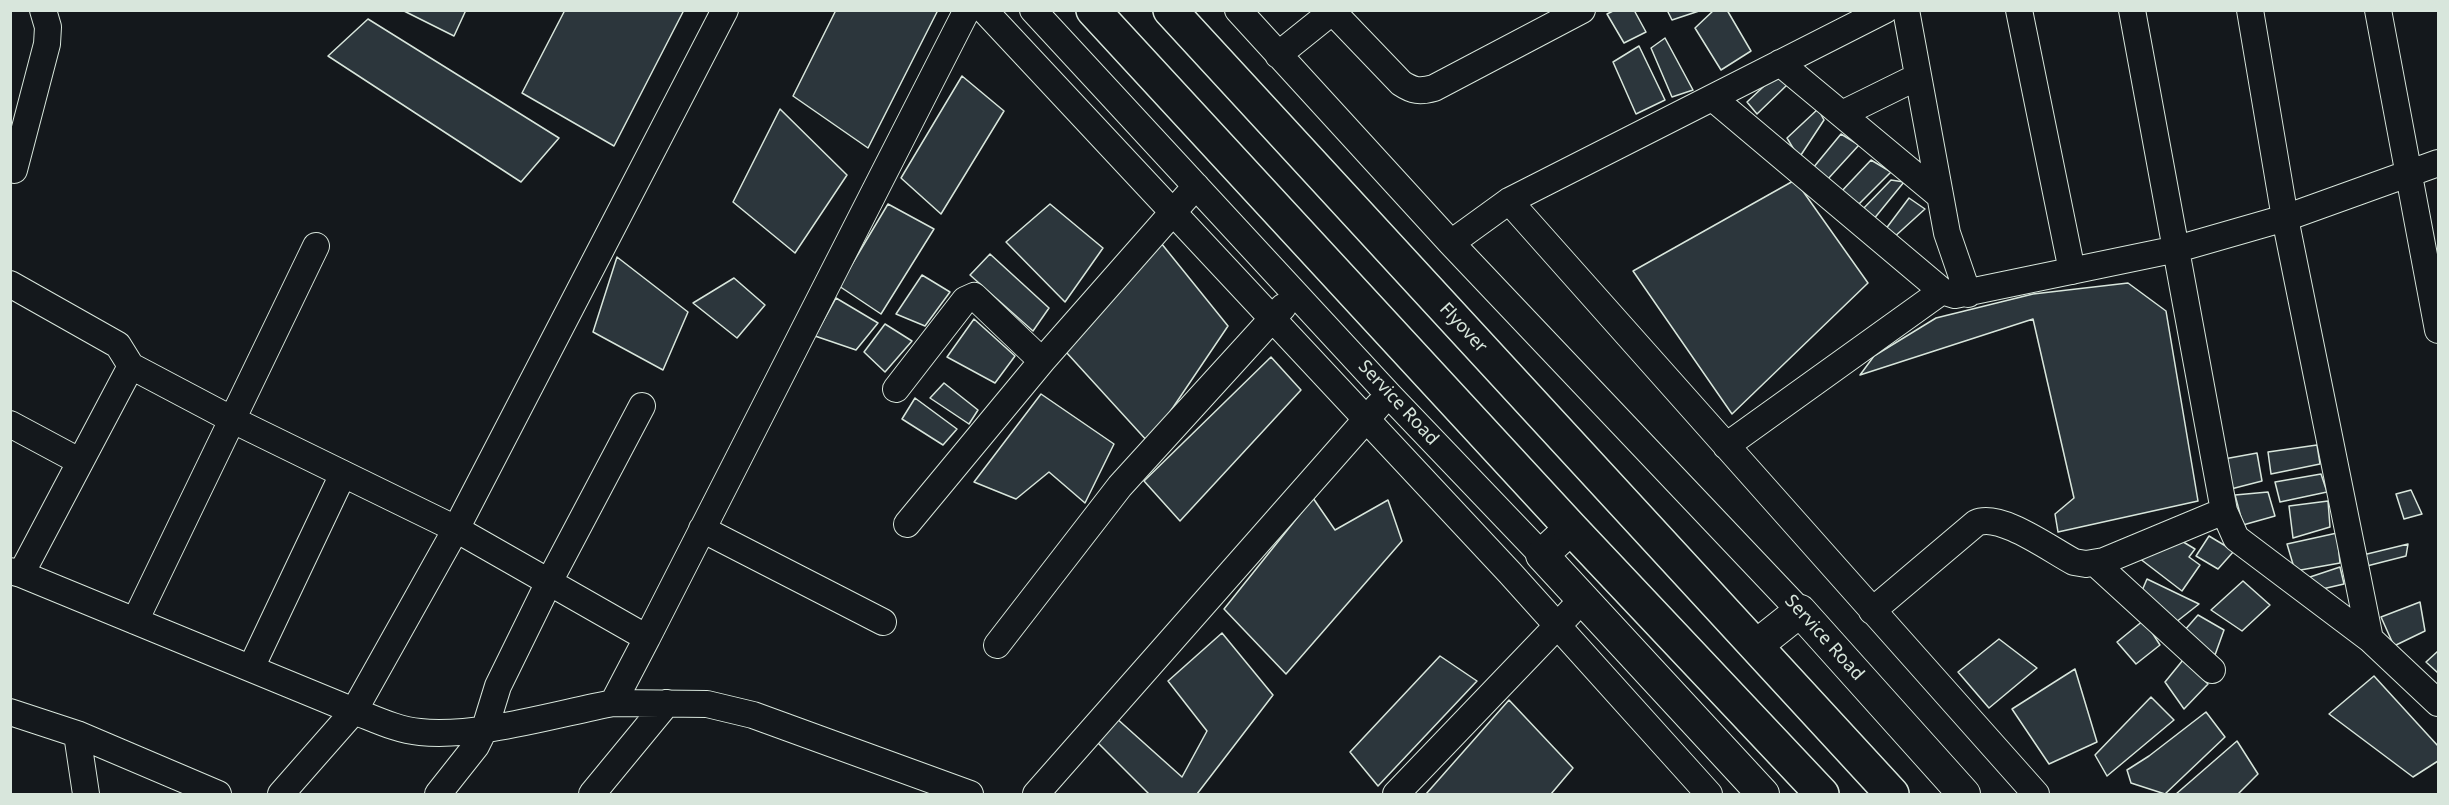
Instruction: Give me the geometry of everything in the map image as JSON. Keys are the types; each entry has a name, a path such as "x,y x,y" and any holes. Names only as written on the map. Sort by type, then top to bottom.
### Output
{"highway":[{"path":"1093,10 1571,528 1822,795"},
{"name":"Flyover","path":"1170,10 1893,795"}],"main road":[{"path":"1542,555 1571,528"},
{"name":"Service Road","path":"1542,555 1763,795"},
{"path":"1756,645 1800,610"},
{"name":"Service Road","path":"1800,610 1964,795"}],"street":[{"path":"14,171 47,44 48,27 43,10"},
{"path":"281,795 354,711 456,529 725,10"},
{"path":"613,703 967,10"},
{"path":"984,10 1171,213 1367,418 1709,795"},
{"name":"Service Road","path":"1033,10 1389,395 1542,555"},
{"name":"Service Road","path":"1238,10 1451,243 1800,610"},
{"path":"1278,55 1333,11 1401,83 1412,90 1422,91 1434,88 1582,10"},
{"path":"1451,243 1509,201 1714,99 1885,10"},
{"path":"1906,10 1947,233 1968,294"},
{"path":"2019,10 2072,271"},
{"path":"2132,10 2224,510 2236,538 2370,639 2439,703"},
{"path":"2250,10 2285,218 2370,639"},
{"path":"2378,10 2439,330"},
{"path":"1780,63 1940,196"},
{"path":"1842,114 1917,77"},
{"path":"1714,99 1942,291 1955,295 2177,249 2285,218 2408,172 2439,163"},
{"path":"907,524 1042,361 1196,186"},
{"path":"1509,201 2036,795"},
{"path":"135,621 316,246"},
{"path":"10,284 117,345 131,366 233,420 456,529 647,638"},
{"path":"1726,446 1942,291"},
{"path":"997,645 1120,486 1296,294"},
{"path":"896,389 965,300 974,296 1042,361"},
{"path":"131,366 16,572 398,728 441,733 485,728 613,703 707,704 753,716 970,795"},
{"path":"1036,795 1389,395"},
{"path":"438,795 462,768 485,728 498,686 549,582 642,406"},
{"path":"10,424 79,461"},
{"path":"251,669 343,474"},
{"path":"1872,611 1976,523 1984,519 2001,522 2074,562 2096,563 2224,510"},
{"path":"702,529 883,622"},
{"path":"2096,563 2212,670"},
{"path":"1396,795 1558,627 1583,598"},
{"path":"592,795 667,703"},
{"path":"10,712 76,734 218,795"},
{"path":"76,734 86,795"}],"building":[{"path":"402,10 466,10 454,36"},
{"path":"565,10 684,10 614,146 522,93"},
{"path":"836,10 938,10 868,148 793,96"},
{"path":"1615,10 1634,10 1646,32 1624,43 1607,14"},
{"path":"1667,10 1698,10 1699,11 1672,20"},
{"path":"1714,10 1727,10 1751,51 1721,70 1695,28"},
{"path":"368,19 559,138 521,182 328,56"},
{"path":"1665,38 1693,90 1672,97 1651,48"},
{"path":"1639,46 1665,100 1636,114 1613,62"},
{"path":"1777,74 1787,85 1757,114 1747,102"},
{"path":"962,76 1004,111 941,214 901,178"},
{"path":"780,109 847,175 795,253 733,202"},
{"path":"1818,109 1824,120 1799,158 1787,138"},
{"path":"1841,134 1859,145 1827,180 1813,168"},
{"path":"1871,160 1891,172 1855,208 1839,194"},
{"path":"1795,180 1868,283 1732,414 1633,271"},
{"path":"1891,180 1904,182 1873,220 1860,212"},
{"path":"1909,198 1925,209 1892,239 1885,230"},
{"path":"888,204 934,229 881,314 839,286"},
{"path":"1050,204 1103,248 1065,302 1006,242"},
{"path":"1161,243 1228,326 1149,443 1066,352"},
{"path":"990,254 1049,308 1033,331 970,275"},
{"path":"617,257 688,312 663,370 593,332"},
{"path":"922,275 950,292 925,326 896,314"},
{"path":"734,278 765,305 737,338 693,303"},
{"path":"2128,283 2166,311 2198,501 2058,532 2055,514 2074,498 2033,319 1860,375 1874,356 1936,318 2033,294"},
{"path":"836,298 878,323 856,350 815,336"},
{"path":"974,319 1015,356 995,383 947,357"},
{"path":"885,324 912,341 885,372 864,352"},
{"path":"1271,357 1301,390 1180,521 1144,481"},
{"path":"944,383 978,410 969,424 930,398"},
{"path":"1041,394 1114,444 1085,503 1049,472 1016,499 974,482"},
{"path":"915,398 957,429 943,445 902,419"},
{"path":"2317,445 2320,464 2271,474 2268,452"},
{"path":"2257,453 2262,481 2231,489 2224,459"},
{"path":"2321,474 2327,492 2280,502 2275,482"},
{"path":"2411,490 2422,514 2404,519 2396,494"},
{"path":"2268,492 2275,516 2243,525 2235,495"},
{"path":"1313,498 1335,530 1388,500 1402,541 1286,674 1224,609"},
{"path":"2328,501 2330,527 2293,538 2289,506"},
{"path":"2337,533 2340,563 2295,571 2287,544"},
{"path":"2209,536 2234,551 2218,569 2196,556"},
{"path":"2180,540 2195,549 2189,557 2200,565 2182,591 2139,558"},
{"path":"2408,544 2406,556 2363,567 2363,555"},
{"path":"2340,567 2344,584 2318,590 2307,578"},
{"path":"2147,579 2199,604 2171,626 2141,593"},
{"path":"2243,581 2270,605 2242,631 2211,610"},
{"path":"2420,602 2425,631 2394,646 2381,617"},
{"path":"2198,615 2224,630 2215,655 2184,631"},
{"path":"2144,620 2160,645 2136,664 2117,642"},
{"path":"1222,633 1273,695 1197,794 1149,794 1095,740 1115,717 1182,777 1207,731 1168,681"},
{"path":"1999,639 2037,668 1989,708 1958,672"},
{"path":"2438,651 2438,673 2426,662"},
{"path":"1440,656 1477,681 1378,786 1350,752"},
{"path":"2183,660 2208,684 2184,709 2165,682"},
{"path":"2075,669 2097,742 2049,764 2012,709"},
{"path":"2374,676 2438,746 2438,761 2413,777 2329,714"},
{"path":"2151,697 2174,720 2107,776 2095,755"},
{"path":"1509,700 1573,768 1551,794 1426,794"},
{"path":"2206,712 2225,737 2165,794 2131,783 2127,770"},
{"path":"2237,741 2258,774 2238,794 2176,794"}]}
